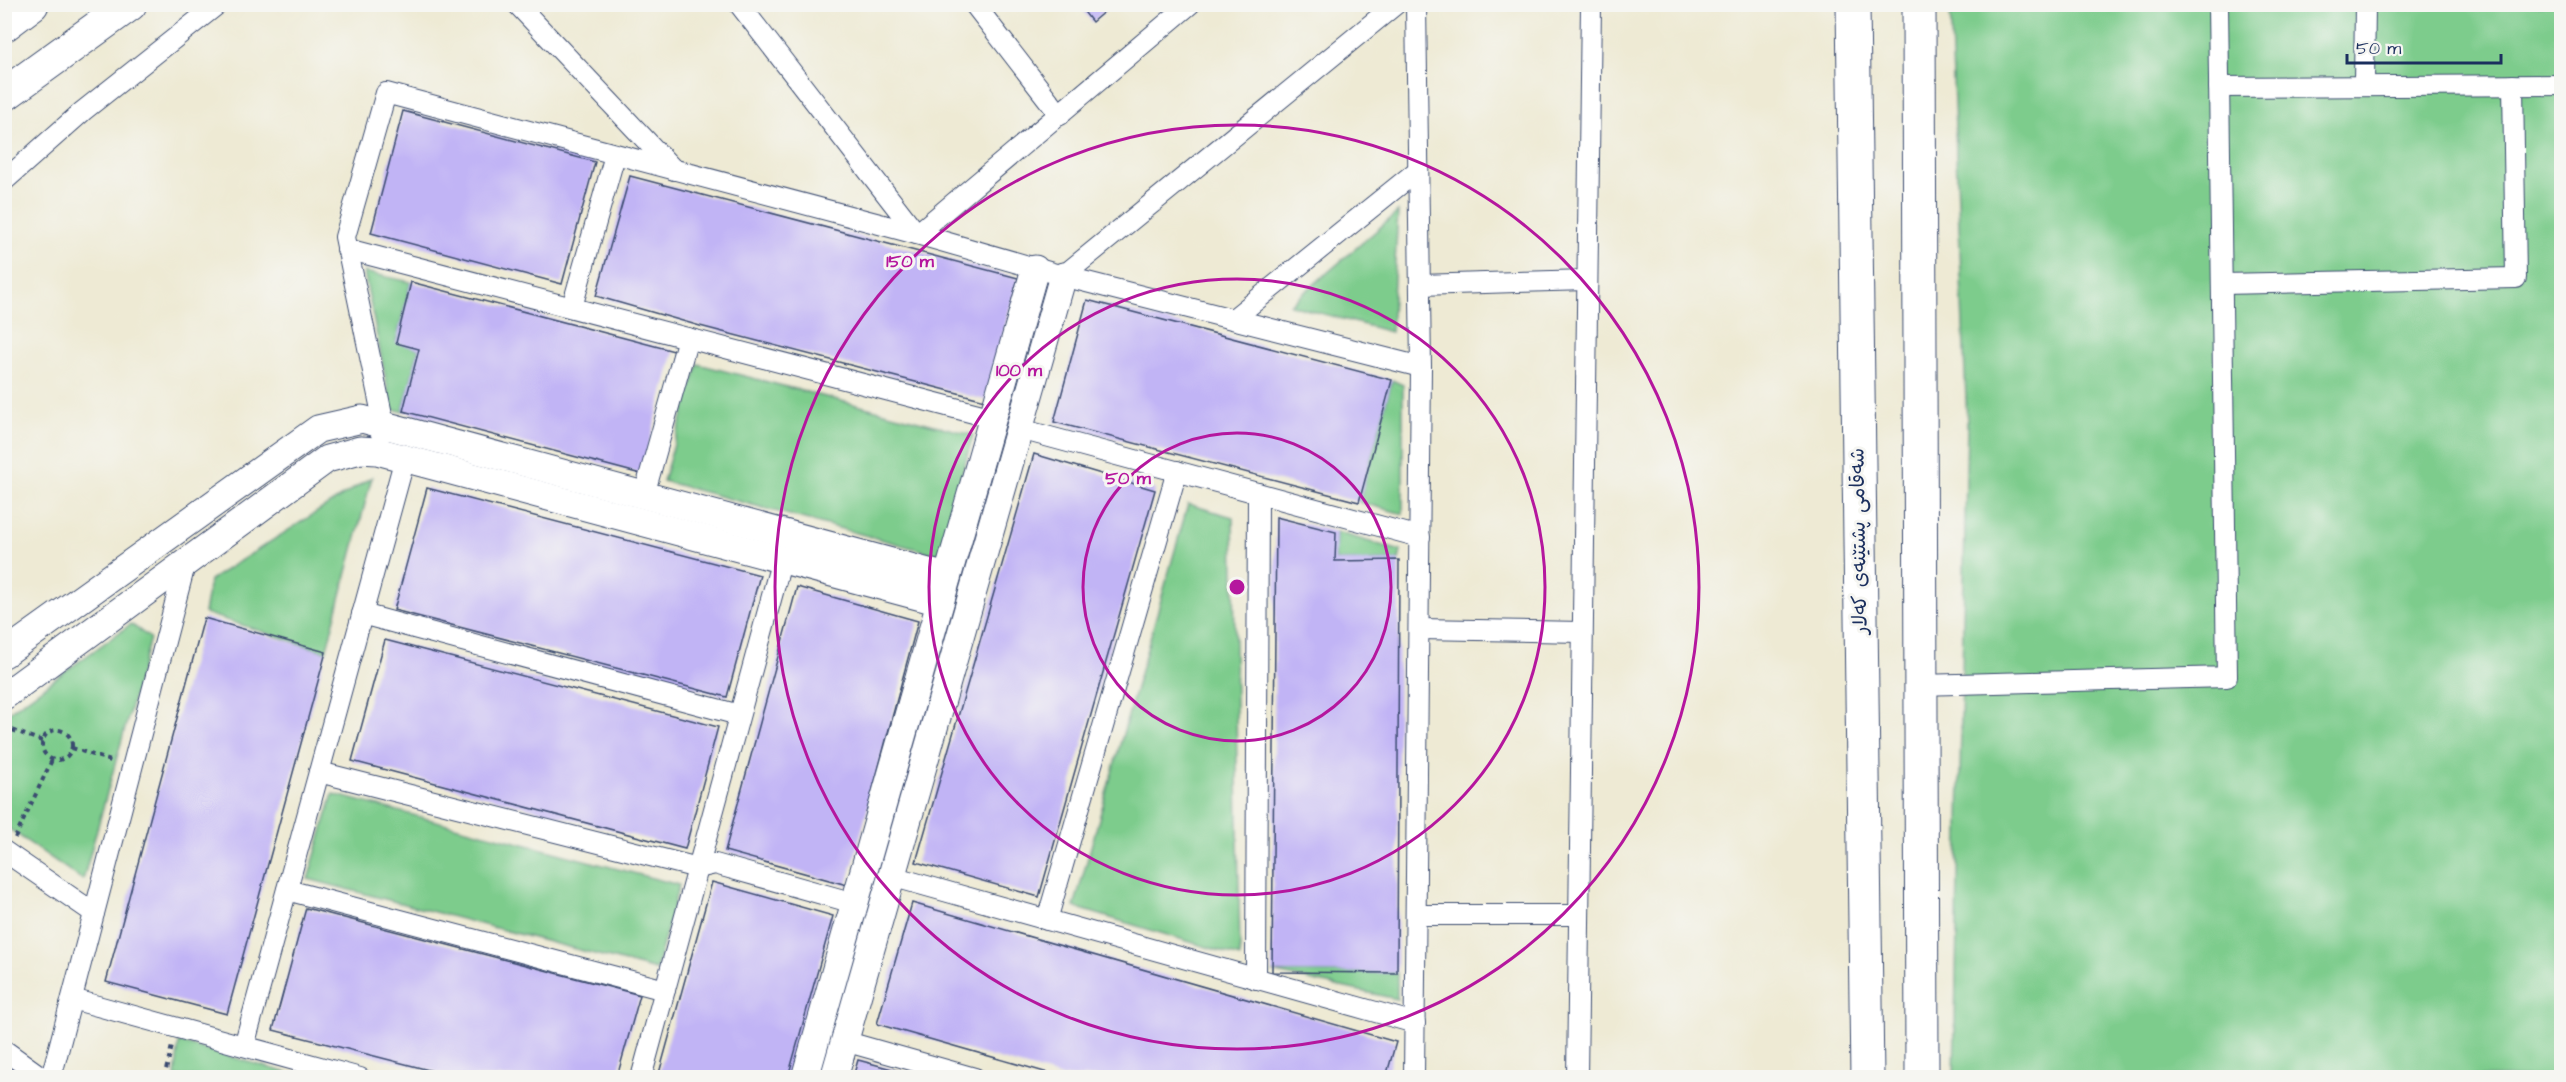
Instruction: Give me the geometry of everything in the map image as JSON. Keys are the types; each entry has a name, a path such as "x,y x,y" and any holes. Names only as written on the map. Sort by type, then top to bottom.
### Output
{"highway":[{"path":"4,25 32,4"},
{"path":"4,95 130,4"},
{"name":"شەقامی پشتێنەی کەلار","path":"1853,4 1867,1077"},
{"path":"1919,4 1922,1077"}],"street":[{"path":"4,181 82,111 218,4"},
{"path":"517,4 675,171"},
{"path":"738,4 917,234"},
{"path":"974,4 1060,115"},
{"path":"917,234 1190,4"},
{"path":"834,1077 1063,276 1396,4"},
{"path":"1414,1077 1421,367 1416,4"},
{"path":"1577,1077 1591,4"},
{"path":"1920,685 2227,676 2218,4"},
{"path":"2364,85 2365,4"},
{"path":"2222,284 2517,278 2513,85"},
{"path":"2219,87 2562,85"},
{"path":"377,451 384,424 345,237 386,93 917,234 1035,269 1421,367"},
{"path":"572,307 615,155"},
{"path":"1233,319 1418,170"},
{"path":"347,249 993,418"},
{"path":"805,1077 1035,269"},
{"path":"1420,285 1587,280"},
{"path":"644,495 688,338"},
{"path":"4,654 318,429 362,419 644,495 944,590"},
{"path":"1020,429 1420,537"},
{"path":"4,696 327,459 360,450 377,451 405,458 782,559 944,590"},
{"path":"244,1046 405,458"},
{"path":"531,492 538,466"},
{"path":"1047,920 1177,471"},
{"path":"1256,979 1258,493"},
{"path":"641,1077 782,559"},
{"path":"51,1077 184,565"},
{"path":"362,614 739,715"},
{"path":"1419,629 1582,632"},
{"path":"319,772 698,868 715,864 854,903"},
{"path":"6,853 94,913"},
{"path":"891,876 1415,1023"},
{"path":"287,890 665,990"},
{"path":"1416,915 1579,915"},
{"path":"72,999 360,1077"},
{"path":"844,1041 975,1077"},
{"path":"4,1050 43,1077"}],"path":[{"path":"4,726 42,741"},
{"path":"63,731 71,738 72,748 63,760 52,760 42,750 42,741 48,732 63,731"},
{"path":"72,748 132,768"},
{"path":"6,853 52,760"},
{"path":"165,1077 177,1028"}],"green space":[{"path":"1950,5 2561,5 2561,1077 1954,1077 1967,424"},
{"path":"1398,212 1391,332 1290,305"},
{"path":"364,272 411,282 396,342 419,349 403,411 392,410"},
{"path":"698,364 973,435 939,555 663,481"},
{"path":"1392,380 1403,385 1403,514 1359,502"},
{"path":"372,477 326,652 204,613 210,580"},
{"path":"1188,504 1233,517 1240,957 1074,907"},
{"path":"1336,532 1401,551 1399,560 1335,561"},
{"path":"131,624 150,638 83,880 5,826 5,715"},
{"path":"333,794 679,885 656,970 308,879"},
{"path":"1272,972 1397,973 1397,999"},
{"path":"179,1042 302,1077 175,1077"}],"building":[{"path":"1078,4 1113,4 1092,22"},
{"path":"403,111 595,162 562,284 371,233"},
{"path":"630,176 1018,278 985,400 700,326 596,296"},
{"path":"411,282 674,351 641,474 403,411 419,349 396,343"},
{"path":"1087,300 1392,380 1359,502 1054,422"},
{"path":"1034,454 1155,490 1039,897 916,862"},
{"path":"427,488 760,575 727,697 394,610"},
{"path":"1276,517 1336,532 1335,561 1399,560 1397,973 1272,972"},
{"path":"797,587 918,621 847,885 725,851"},
{"path":"204,618 326,652 227,1014 106,982"},
{"path":"385,640 718,727 685,849 352,761"},
{"path":"712,882 833,916 788,1077 658,1077"},
{"path":"912,903 1396,1042 1386,1077 1062,1077 877,1024"},
{"path":"306,908 640,995 617,1077 456,1077 273,1030"},
{"path":"858,1060 922,1077 853,1077"}]}
